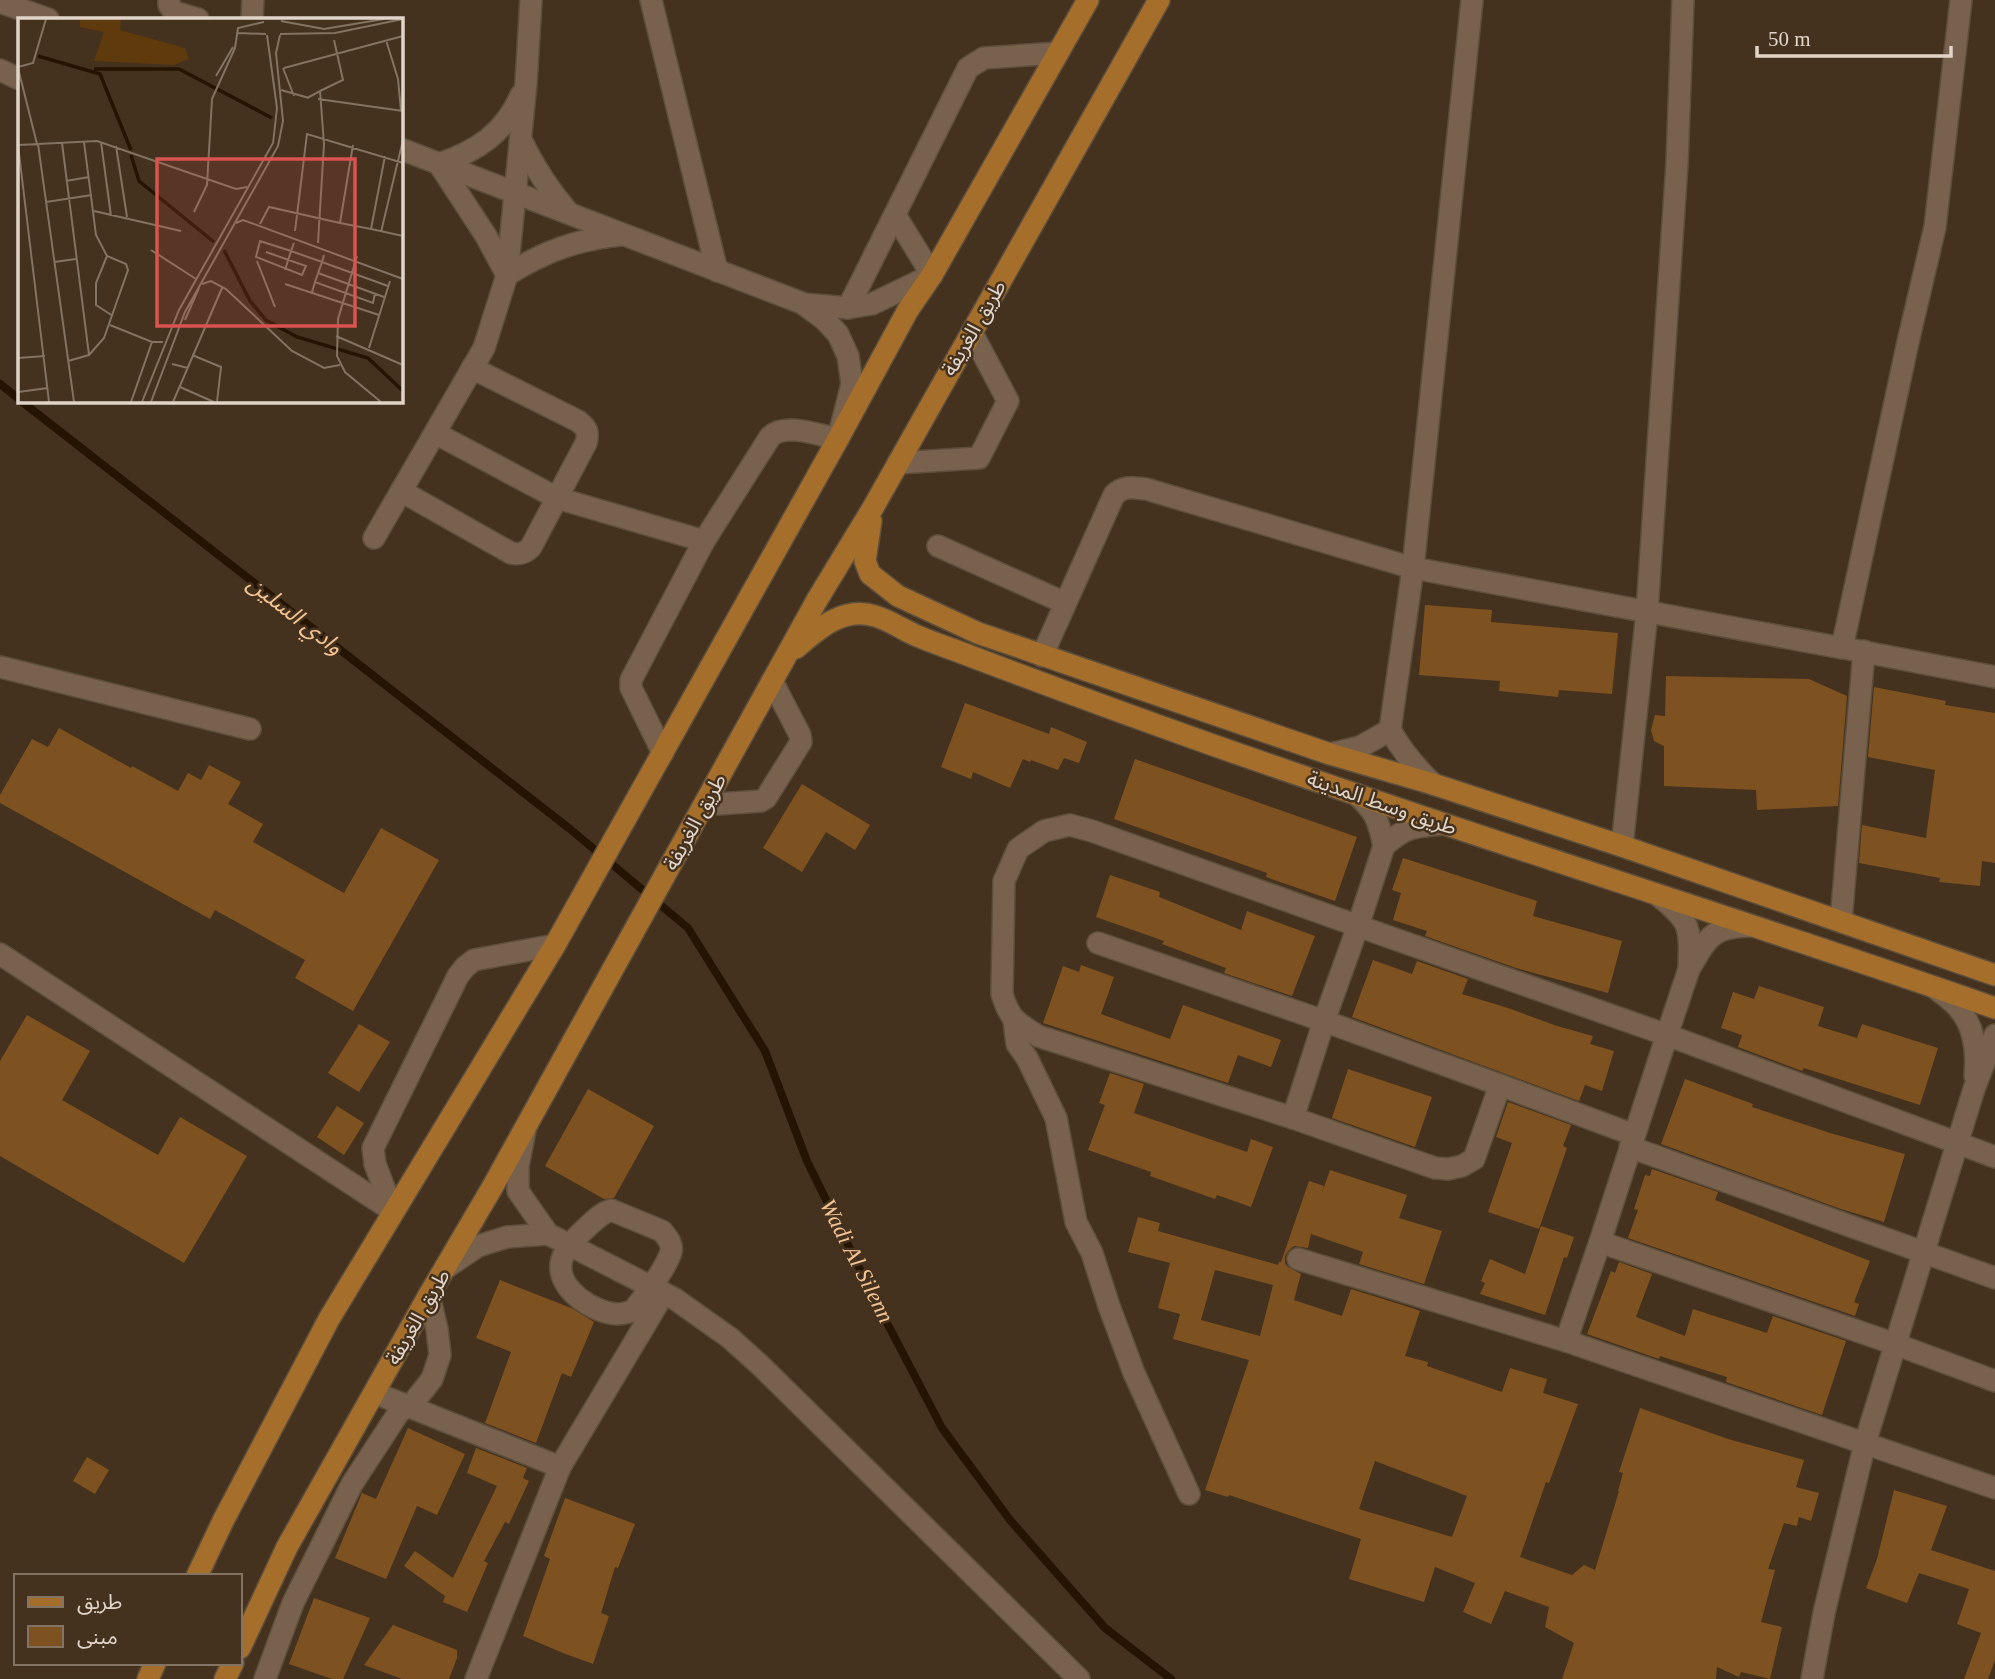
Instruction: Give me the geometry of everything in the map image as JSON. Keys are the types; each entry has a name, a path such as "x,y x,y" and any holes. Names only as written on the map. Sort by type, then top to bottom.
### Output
{"main road":[{"path":"198,1574 329,1319 555,945 908,310 932,275 1088,0"},
{"name":"طريق الغريفة","path":"242,1644 287,1547 526,1126 817,600 874,506 1159,0"},
{"name":"طريق وسط المدينة","path":"874,506 866,543 865,561 870,574 898,596 978,633 1329,754 1433,784 1994,971"},
{"name":"طريق وسط المدينة","path":"784,659 811,635 838,617 856,613 874,615 917,636 1049,686 1356,794 1995,1008"}],"street":[{"path":"47,18 51,0"},
{"path":"169,0 174,12 195,18"},
{"path":"252,18 253,0"},
{"path":"374,538 484,348 507,275 526,83 531,0"},
{"path":"651,0 717,271"},
{"path":"1433,784 1414,766 1390,730 1413,568 1472,0"},
{"path":"1622,846 1647,612 1677,163 1683,0"},
{"path":"1842,648 1935,226 1961,0"},
{"path":"0,2 44,18"},
{"path":"848,308 968,68 984,58 1058,52"},
{"path":"0,70 18,79"},
{"path":"439,164 463,156 484,143 502,126 516,106 526,83"},
{"path":"520,138 550,191 570,214"},
{"path":"402,149 802,303 848,308 872,304 932,275 895,215"},
{"path":"439,164 486,236 507,275"},
{"path":"507,275 550,251 597,237 622,235"},
{"path":"663,753 631,688 631,680 704,541 775,432 789,429 838,439 852,384 848,356 838,334 824,319 802,303"},
{"path":"898,463 979,458 1008,401 972,333"},
{"path":"401,491 511,553 526,552 531,547 588,435 585,426 472,368"},
{"path":"435,433 557,498 704,541"},
{"path":"1042,656 1114,495 1120,489 1129,487 1146,489 1413,568 1995,677"},
{"path":"938,546 1065,603"},
{"path":"1841,921 1864,651"},
{"path":"0,667 250,729"},
{"path":"704,805 761,801 766,798 799,748 800,735 772,681"},
{"path":"1329,754 1360,747 1390,730"},
{"path":"1356,794 1373,809 1384,846"},
{"path":"1293,1118 1384,846 1398,833 1412,827 1442,824"},
{"path":"1500,1084 1474,1159 1462,1166 1436,1168 1293,1118 1038,1036 1014,1020 1006,1009 1002,994 1004,881 1018,849 1044,831 1070,825 1092,831 1667,1035 1995,1157"},
{"path":"1657,895 1680,912 1688,929 1689,968"},
{"path":"1566,1340 1689,968 1715,933 1729,926 1753,926"},
{"path":"1098,943 1500,1084 1632,1141 1995,1278"},
{"path":"393,1211 374,1164 373,1148 458,976 474,960 555,945"},
{"path":"0,954 393,1211"},
{"path":"1932,986 1960,1010 1970,1029 1976,1059 1974,1089"},
{"path":"1014,1020 1017,1044 1027,1058 1056,1118 1076,1222 1092,1253 1134,1373 1189,1494"},
{"path":"1812,1679 1824,1613 1865,1443 1957,1142 1995,1035"},
{"path":"1974,1089 1995,1065"},
{"path":"526,1126 518,1166 518,1191 548,1234 658,1290 719,1330 760,1366 1079,1679"},
{"path":"475,1679 560,1467 658,1290 671,1251 662,1231 611,1210 602,1214 569,1244 561,1262 561,1273 567,1286 587,1305 618,1314 633,1311 658,1290"},
{"path":"447,1267 478,1246 507,1237 548,1234"},
{"path":"1600,1242 1995,1381"},
{"path":"1298,1258 1566,1340 1995,1488"},
{"path":"265,1679 293,1604 352,1485 399,1412 413,1403 432,1379 440,1355 429,1295"},
{"path":"375,1393 560,1467"}],"building":[{"path":"1425,605 1492,610 1491,622 1618,633 1612,694 1559,690 1558,697 1499,691 1500,681 1419,675"},
{"path":"1666,676 1809,679 1847,696 1838,806 1757,810 1756,790 1664,786 1664,746 1654,741 1651,730 1655,715 1665,716"},
{"path":"1874,687 1946,701 1945,705 1995,713 1995,863 1982,861 1980,886 1939,882 1940,878 1859,863 1862,825 1926,838 1935,770 1868,757"},
{"path":"965,703 1049,734 1051,727 1087,742 1079,763 1064,758 1058,770 1023,759 1010,788 973,772 971,779 941,767"},
{"path":"59,728 178,791 188,773 201,780 209,765 241,782 228,804 263,824 253,842 344,893 381,828 439,860 353,1011 295,978 305,960 215,910 210,919 0,803 0,795 32,739 48,747"},
{"path":"1135,759 1357,837 1335,901 1266,877 1267,873 1114,819"},
{"path":"802,784 870,825 855,850 826,832 802,872 763,848"},
{"path":"1403,858 1537,901 1533,916 1622,941 1608,993 1516,968 1425,936 1427,931 1393,920 1401,893 1392,890"},
{"path":"1110,875 1160,892 1159,897 1241,930 1247,911 1315,936 1292,996 1224,973 1226,968 1162,944 1164,941 1096,917"},
{"path":"1373,960 1412,974 1417,961 1468,979 1462,994 1593,1036 1590,1044 1614,1051 1602,1091 1585,1085 1579,1101 1352,1017"},
{"path":"1081,965 1114,977 1101,1014 1170,1039 1183,1005 1281,1040 1271,1067 1238,1055 1228,1083 1043,1023 1063,966 1079,972"},
{"path":"1759,986 1824,1007 1818,1026 1857,1038 1862,1024 1938,1048 1920,1105 1804,1068 1802,1071 1738,1047 1742,1035 1721,1028 1733,992 1754,999"},
{"path":"27,1015 90,1051 62,1100 158,1155 180,1117 247,1156 184,1263 0,1156 0,1061"},
{"path":"359,1024 390,1042 359,1092 328,1073"},
{"path":"1348,1069 1432,1097 1415,1147 1332,1118"},
{"path":"1110,1073 1144,1084 1134,1113 1247,1152 1251,1139 1273,1147 1251,1207 1217,1195 1215,1199 1150,1176 1151,1172 1088,1150 1105,1105 1099,1103"},
{"path":"1685,1079 1753,1104 1752,1107 1905,1154 1884,1222 1661,1144"},
{"path":"588,1089 654,1126 614,1198 604,1199 545,1166"},
{"path":"1508,1102 1571,1125 1563,1146 1567,1148 1539,1229 1488,1212 1512,1143 1496,1137"},
{"path":"337,1106 364,1123 344,1155 317,1137"},
{"path":"1652,1169 1718,1192 1715,1200 1870,1261 1854,1302 1859,1304 1855,1316 1628,1238 1638,1210 1634,1209 1645,1175 1650,1176"},
{"path":"1330,1170 1407,1195 1399,1218 1442,1231 1424,1284 1359,1264 1363,1252 1311,1234 1308,1248 1294,1246 1285,1256 1288,1267 1301,1274 1294,1300 1342,1316 1351,1289 1415,1309 1420,1311 1405,1356 1428,1362 1427,1366 1502,1392 1510,1368 1547,1379 1543,1393 1578,1404 1549,1483 1546,1482 1520,1557 1572,1575 1584,1565 1595,1570 1619,1491 1623,1473 1619,1472 1640,1408 1728,1439 1804,1460 1796,1487 1819,1493 1811,1521 1799,1517 1797,1526 1784,1523 1768,1569 1775,1570 1761,1622 1782,1627 1770,1679 1741,1672 1739,1677 1717,1667 1716,1679 1562,1679 1574,1643 1545,1627 1549,1607 1505,1591 1491,1624 1463,1612 1475,1583 1435,1567 1424,1602 1349,1579 1361,1539 1229,1495 1228,1497 1205,1490 1249,1360 1173,1339 1180,1314 1158,1308 1170,1263 1128,1252 1138,1217 1160,1223 1158,1231 1278,1265 1309,1181 1324,1186 1322,1193","holes":["1215,1270 1273,1285 1260,1336 1201,1320","1375,1461 1467,1496 1452,1537 1359,1509"]},
{"path":"1541,1226 1574,1237 1567,1258 1564,1257 1545,1315 1480,1294 1485,1283 1481,1281 1490,1259 1525,1274"},
{"path":"1619,1262 1652,1274 1636,1317 1685,1336 1693,1309 1767,1333 1773,1316 1846,1341 1822,1415 1726,1382 1727,1377 1660,1356 1659,1359 1587,1334 1611,1271 1615,1273"},
{"path":"500,1280 571,1308 594,1322 571,1377 562,1373 536,1443 485,1423 511,1352 476,1338"},
{"path":"408,1428 465,1454 437,1515 417,1506 386,1579 335,1558 362,1493 376,1499"},
{"path":"476,1448 527,1468 523,1478 529,1481 509,1524 505,1522 484,1561 488,1563 467,1612 443,1602 445,1596 404,1566 415,1551 453,1578 497,1486 467,1473"},
{"path":"87,1457 109,1470 95,1494 73,1481"},
{"path":"1894,1490 1947,1506 1931,1550 1995,1571 1995,1660 1988,1679 1964,1679 1981,1633 1957,1624 1969,1589 1919,1573 1907,1603 1866,1588 1877,1559"},
{"path":"565,1498 635,1524 618,1568 615,1567 601,1613 609,1616 593,1664 523,1636 550,1559 544,1556"},
{"path":"314,1598 370,1618 343,1679 332,1679 289,1664"},
{"path":"393,1625 457,1650 457,1658 449,1679 402,1679 364,1665"}],"waterway":[{"name":"وادي السلين","path":"0,384 18,398"},
{"name":"Wadi Al Silenn","path":"22,402 570,829 688,928 765,1051 807,1161 942,1428 1010,1520 1105,1628 1171,1679"}]}
